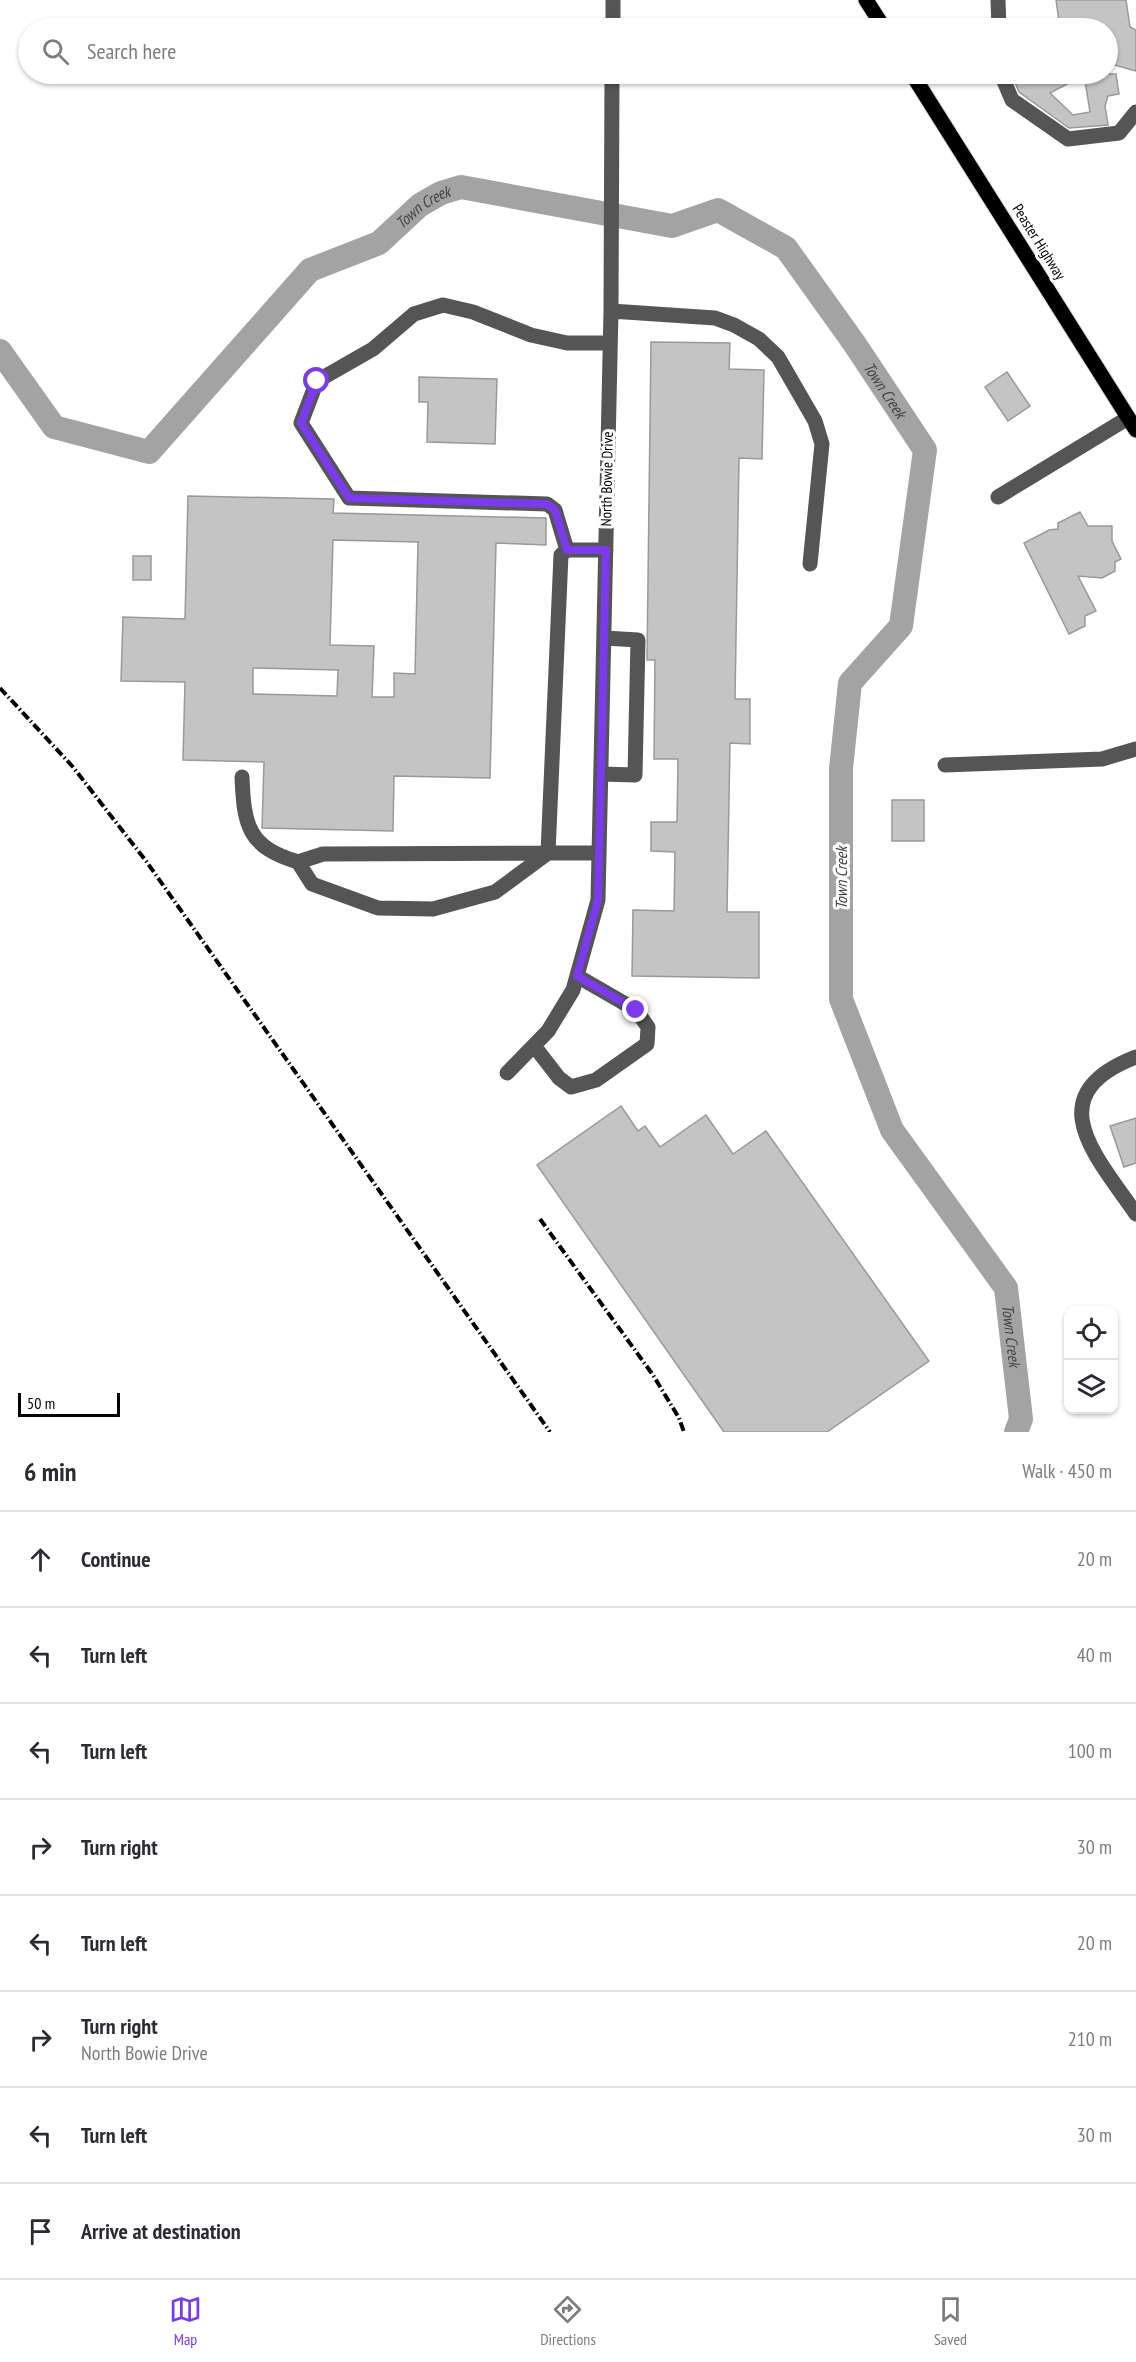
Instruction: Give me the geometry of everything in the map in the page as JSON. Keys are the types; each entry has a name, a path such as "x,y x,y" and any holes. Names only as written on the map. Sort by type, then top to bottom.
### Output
{"main road":[{"path":"866,0 878,18"},
{"name":"Peaster Highway","path":"918,84 1132,424"}],"street":[{"path":"613,18 614,0"},
{"path":"998,0 999,18"},
{"name":"North Bowie Drive","path":"507,1073 535,1047 573,990 598,900 611,311 612,84"},
{"path":"1005,84 1012,100 1068,139 1119,133 1136,112"},
{"path":"567,550 555,510 547,504 349,498 301,423 317,381 373,349 414,314 443,305 473,312 531,335 567,343 610,343"},
{"path":"611,311 715,318 734,325 759,339 778,357 815,421 822,444 810,564"},
{"path":"998,497 1132,424"},
{"path":"548,853 561,555 567,550 606,550"},
{"path":"601,774 635,775 638,639 604,638"},
{"path":"945,765 1102,759 1136,748"},
{"path":"242,777 244,812 249,828 261,844 279,856 298,862 322,854 599,853"},
{"path":"298,862 312,884 378,908 433,909 495,892 548,853"},
{"path":"535,1047 559,1078 571,1087 596,1080 647,1044 648,1027 636,1010 577,976"},
{"path":"1136,1057 1099,1075 1085,1094 1082,1112 1084,1131 1094,1154 1136,1214"}],"building":[{"path":"1056,0 1126,0 1130,27 1136,30 1136,71 1118,66 1118,18 1059,18"},
{"path":"1016,84 1067,84 1050,93 1073,115 1090,112 1085,84 1118,84 1119,94 1108,96 1105,106 1108,125 1069,128 1019,92"},
{"path":"651,342 730,343 729,369 764,370 762,459 739,458 735,699 750,699 750,744 730,743 727,912 759,912 759,978 632,976 633,910 674,911 675,852 651,851 651,822 677,822 678,759 654,759 655,660 647,660"},
{"path":"1007,372 1030,406 1008,421 985,387"},
{"path":"419,377 497,379 495,444 427,442 428,402 419,402"},
{"path":"188,496 334,499 333,513 546,518 546,545 496,543 490,778 394,776 393,831 262,828 264,762 183,760 185,682 121,681 123,617 185,619","holes":["333,540 418,542 415,674 394,673 394,697 372,697 374,646 330,645","253,668 338,670 337,696 253,694"]},
{"path":"1080,512 1088,526 1112,526 1112,541 1121,559 1115,562 1115,571 1102,578 1078,576 1096,611 1085,616 1085,626 1069,634 1024,543 1049,530 1058,529 1058,523"},
{"path":"133,556 151,556 151,580 133,580"},
{"path":"892,800 924,800 924,841 892,841"},
{"path":"621,1106 638,1131 645,1126 660,1147 706,1115 733,1154 766,1131 929,1361 827,1432 724,1432 537,1165"},
{"path":"1136,1118 1136,1163 1124,1167 1110,1126"}],"waterway":[{"name":"Town Creek","path":"0,351 54,427 149,452 310,270 379,243 420,205 441,193 461,187 672,226 718,210 786,248 854,343 925,450 901,626 850,683 841,769 841,999 892,1130 1006,1288 1021,1419 1016,1432"}],"railway":[{"path":"0,688 73,767 146,861 550,1432"},
{"path":"540,1219 653,1375 679,1418 684,1432"}],"route":[{"path":"317,381 301,423 349,498 547,504 555,510 567,550 606,550 598,900 577,976 636,1010"}]}
